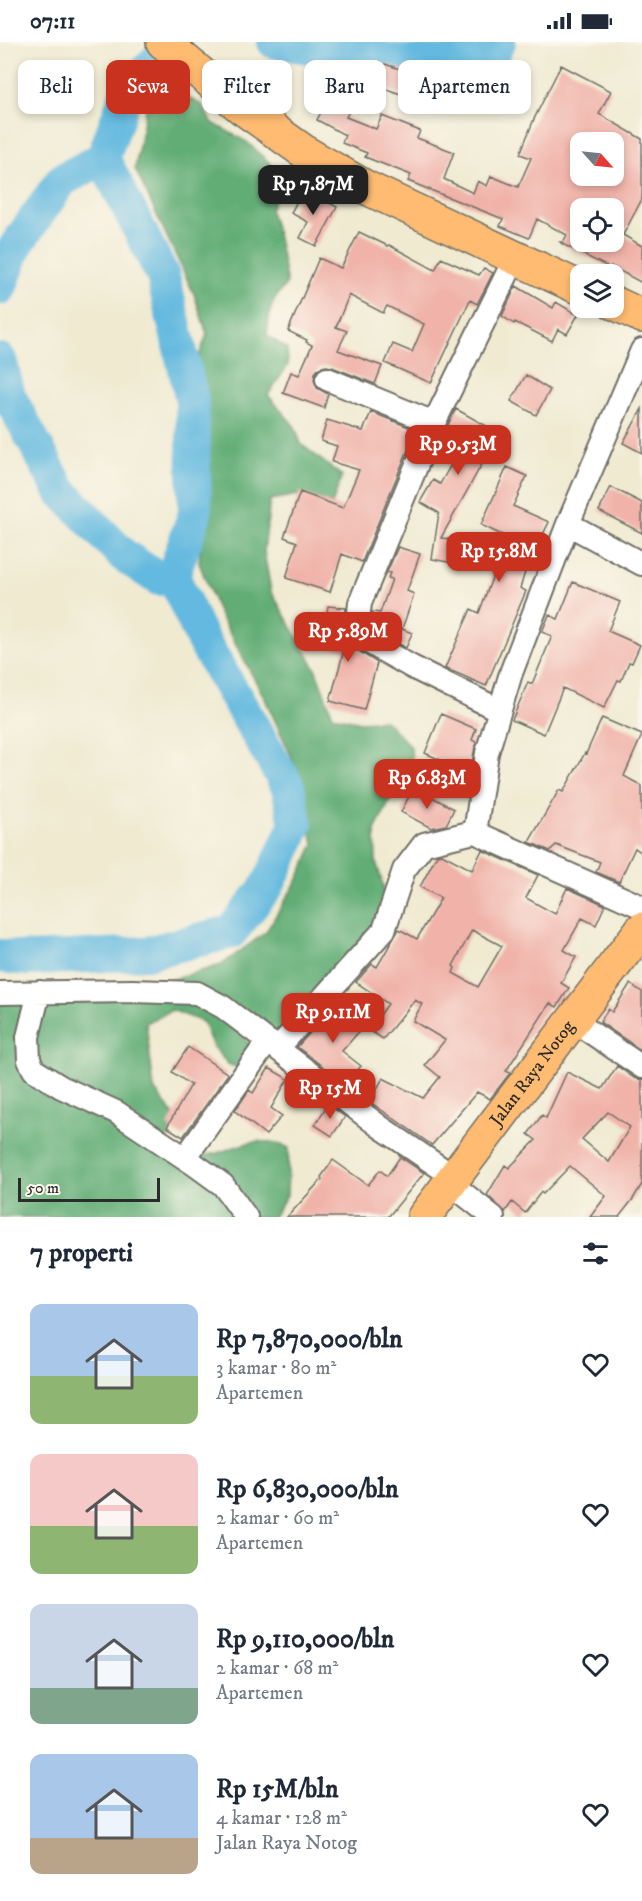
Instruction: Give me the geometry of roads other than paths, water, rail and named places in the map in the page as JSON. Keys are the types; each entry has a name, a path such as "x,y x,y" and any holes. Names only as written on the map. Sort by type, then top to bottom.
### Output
{"highway":[{"path":"163,42 241,107 306,153 367,188 570,283"},
{"path":"624,308 642,316"},
{"name":"Jalan Raya Notog","path":"424,1217 642,929"}],"street":[{"path":"499,710 412,668 361,638 358,621 360,603 434,423 515,258"},
{"path":"642,350 568,524 511,673 487,753 476,826 481,835 642,907"},
{"path":"327,379 434,423"},
{"path":"568,524 642,564"},
{"path":"185,1158 273,1045 384,930 404,870 424,844 478,831"},
{"path":"39,992 28,1037 29,1060 34,1070 53,1083 116,1112 185,1158 223,1185 246,1217"},
{"path":"0,993 197,993 223,1007 452,1180 493,1217"},
{"path":"574,1021 642,1066"}],"waterway":[{"path":"0,956 30,959 147,953 231,932 268,885 296,824 288,787 202,639 173,576 195,513 192,400 163,276 103,158 128,89 175,42"},
{"path":"274,42 407,62 453,63 495,50 499,42"},
{"path":"0,288 15,247 62,180 103,158"},
{"path":"0,360 9,396 60,490 123,555 159,579 173,576"}]}
